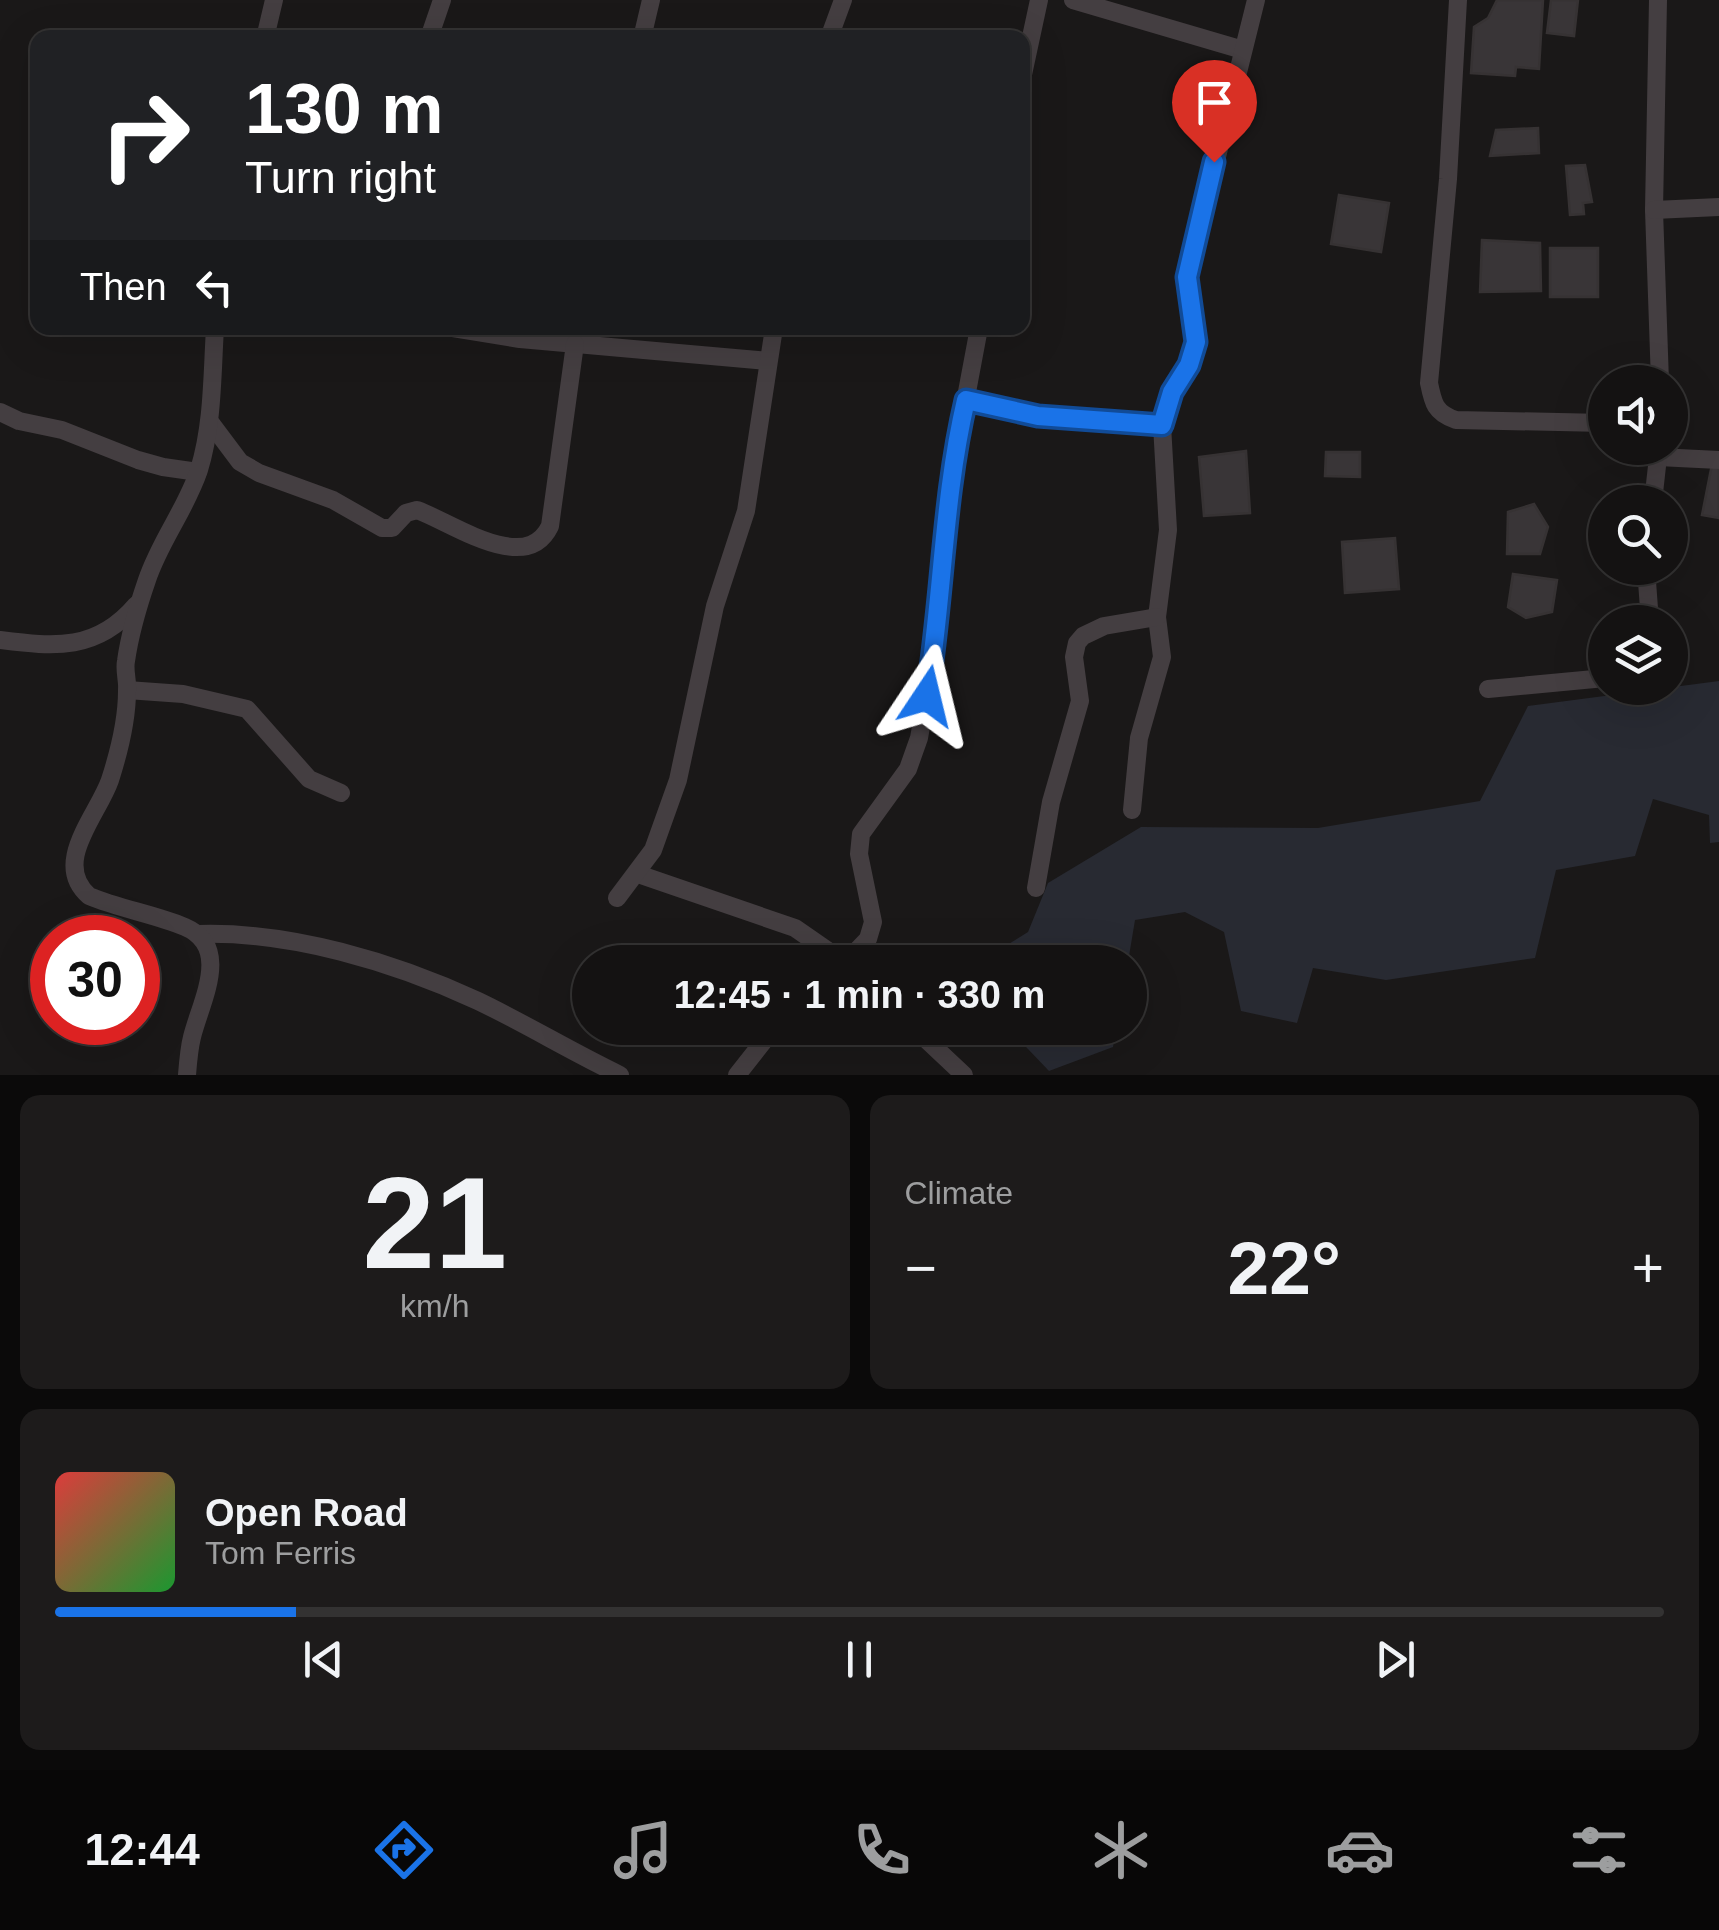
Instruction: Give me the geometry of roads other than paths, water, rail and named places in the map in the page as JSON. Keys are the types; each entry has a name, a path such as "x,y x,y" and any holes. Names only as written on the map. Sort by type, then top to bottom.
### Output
{"street":[{"path":"266,30 274,0"},
{"path":"432,30 442,0"},
{"path":"644,30 651,0"},
{"path":"832,30 842,0"},
{"path":"1030,42 1039,0"},
{"path":"1073,0 1243,50"},
{"path":"1132,810 1139,738 1162,656 1157,617 1168,530 1162,425 1172,392 1189,365 1196,342 1187,277 1256,0"},
{"path":"1458,0 1448,179 1429,383 1434,404 1443,416 1456,420 1588,423"},
{"path":"1658,0 1654,210 1659,365"},
{"path":"1654,210 1719,207"},
{"path":"187,1075 191,1039 212,962 207,945 184,926 88,896 75,878 74,859 117,758 128,690 124,666 140,601 157,551 183,508 198,472 210,422 215,335"},
{"path":"506,335 768,360"},
{"path":"617,898 653,850 678,780 715,606 746,511 773,335"},
{"path":"863,945 873,922 859,854 861,834 908,768 919,738 938,631 949,488 978,335"},
{"path":"210,422 240,462 258,473 332,500 382,528 392,528 406,513 417,510 513,549 536,544 550,526 575,344"},
{"path":"966,400 1038,416 1162,425"},
{"path":"0,412 19,421 71,433 163,468 198,472"},
{"path":"1688,456 1719,460"},
{"path":"0,640 60,645 82,641 107,632 140,601"},
{"path":"1036,888 1051,802 1080,701 1074,657 1077,643 1096,628 1157,617"},
{"path":"1488,689 1588,680"},
{"path":"128,690 183,694 240,705 309,779 342,793"},
{"path":"638,874 795,928 820,945"},
{"path":"198,934 238,932 285,938 384,966 476,1000 620,1075"},
{"path":"737,1075 761,1045"},
{"path":"932,1045 964,1075"}]}
